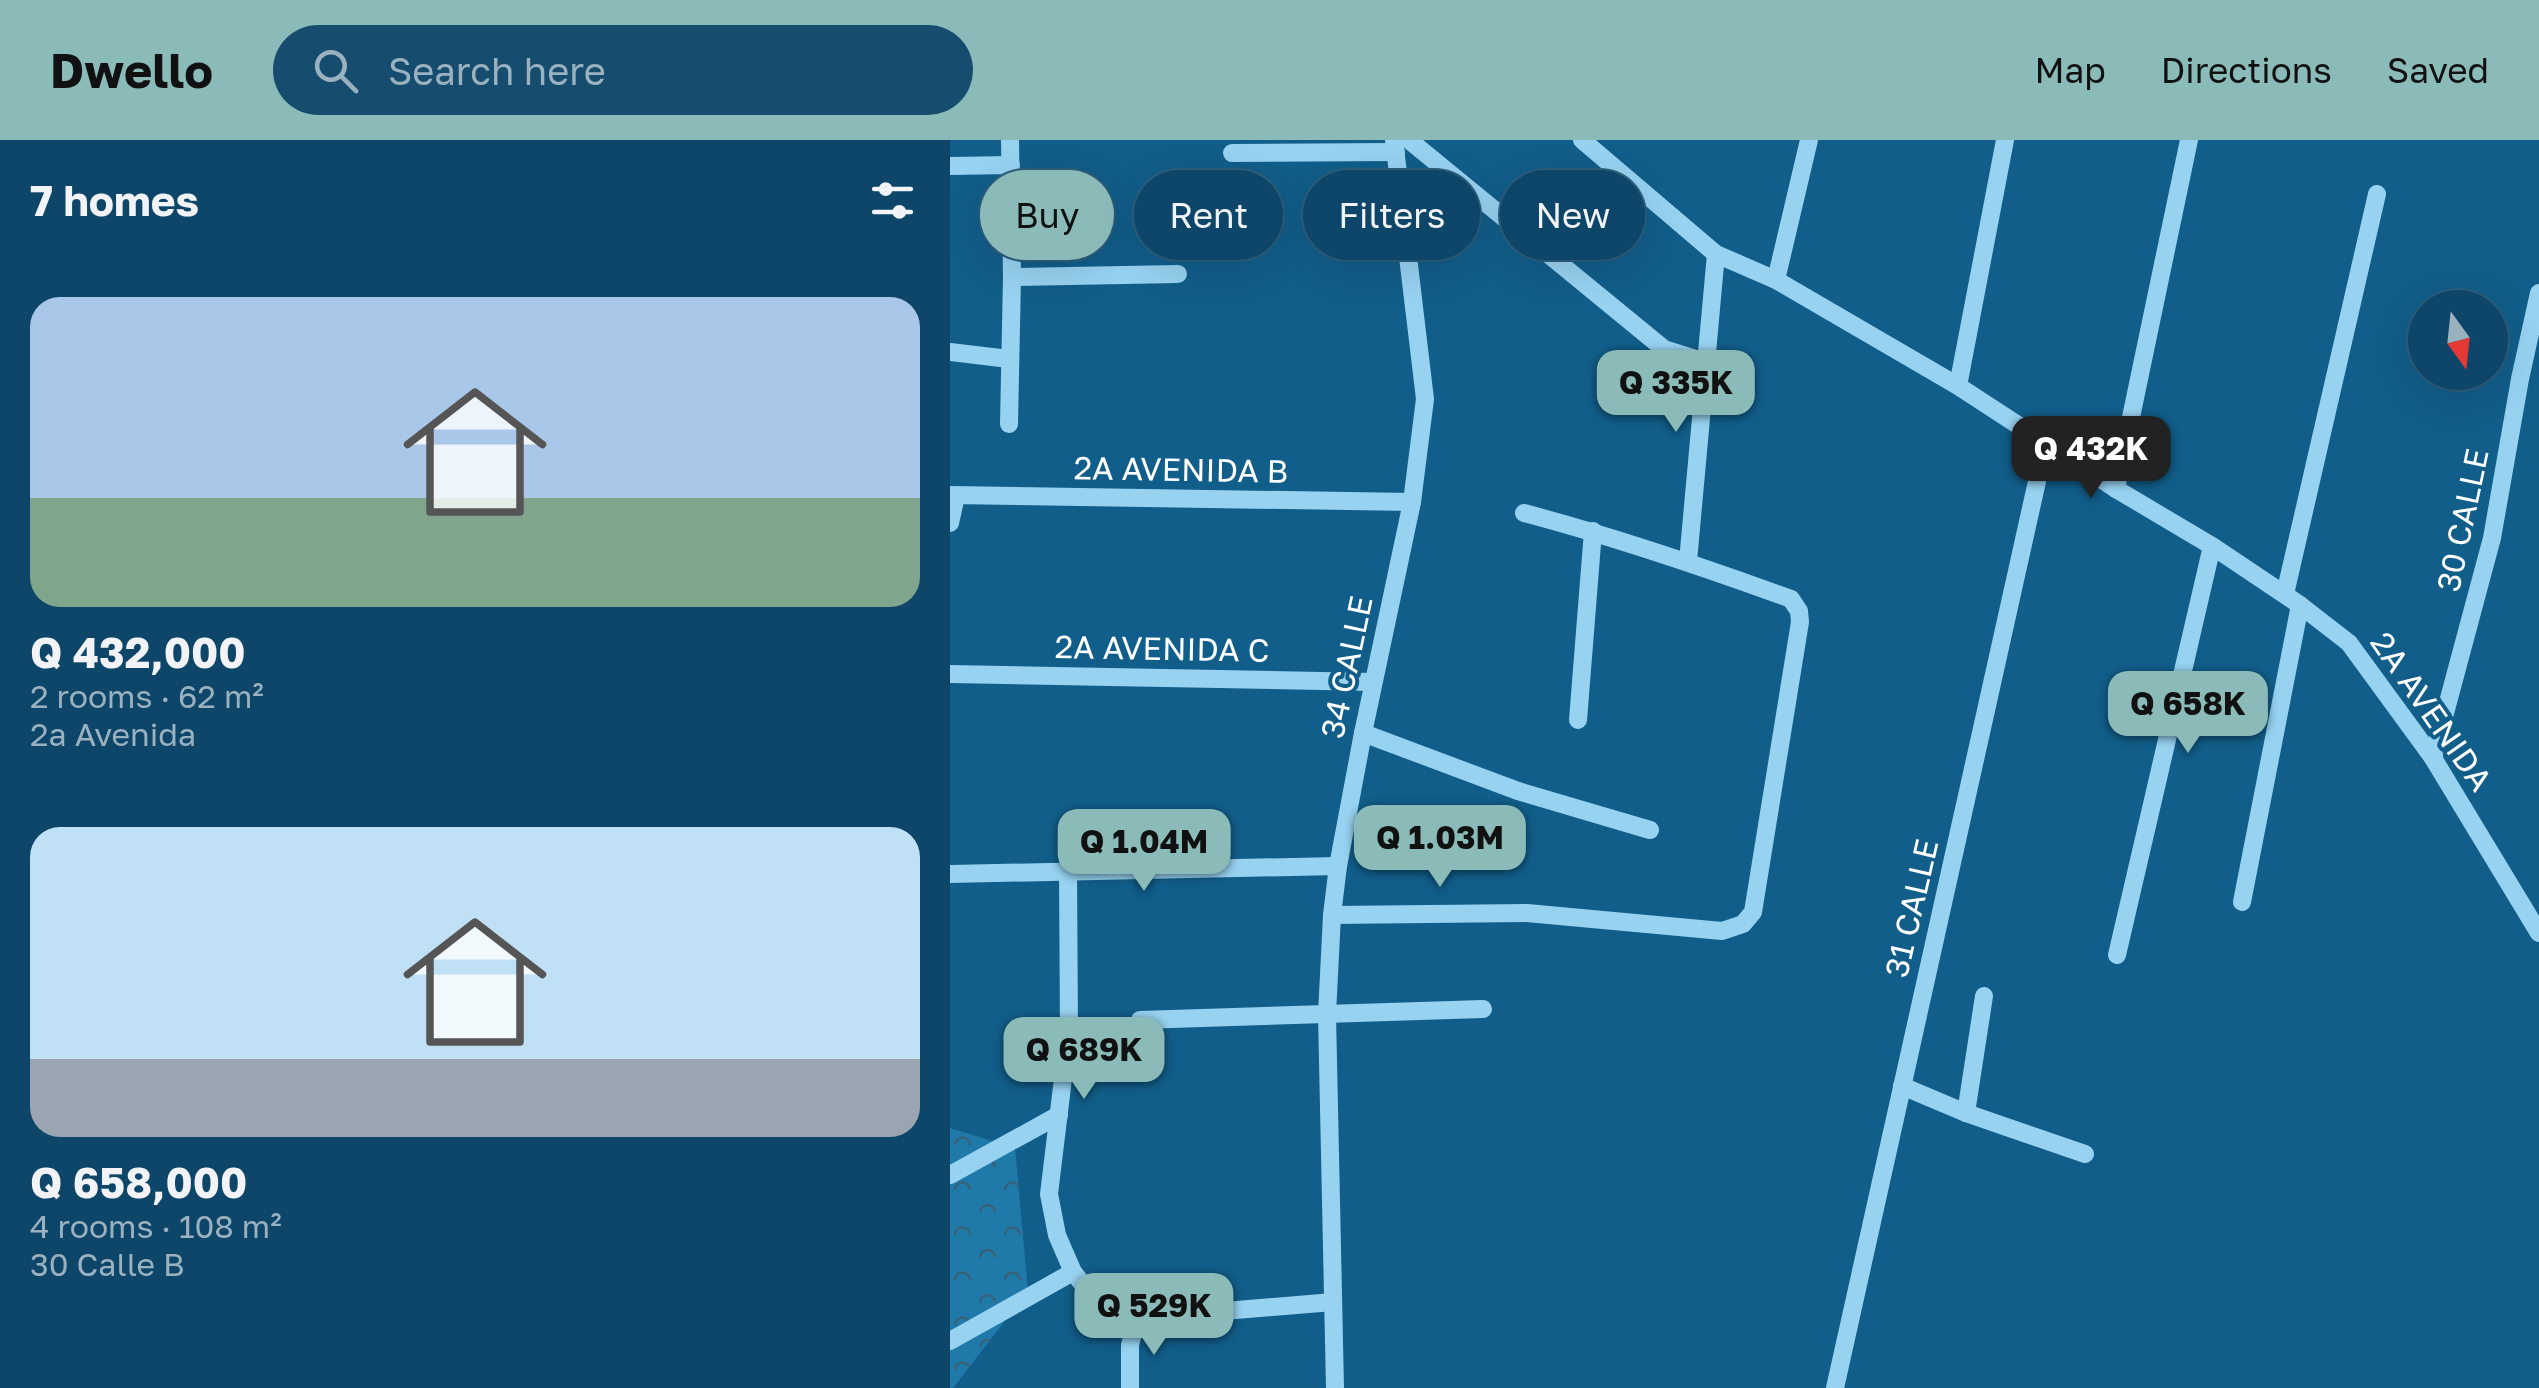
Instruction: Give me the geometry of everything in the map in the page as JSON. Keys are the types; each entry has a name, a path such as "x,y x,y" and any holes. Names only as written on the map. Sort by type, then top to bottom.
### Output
{"street":[{"path":"1009,424 1010,140"},
{"name":"2A AVENIDA","path":"1582,140 1716,254 1776,280 1958,386 2212,546 2349,644 2434,758 2539,933"},
{"path":"1776,280 1809,140"},
{"path":"1958,386 2006,140"},
{"path":"2116,489 2189,140"},
{"path":"1232,153 1400,144 1664,349 1706,362"},
{"name":"34 CALLE","path":"1335,1388 1327,1014 1332,914 1363,733 1412,502 1425,399 1400,144"},
{"path":"950,166 1011,165"},
{"path":"2242,902 2292,600 2377,194"},
{"path":"1688,561 1716,254"},
{"path":"1012,276 1178,274"},
{"name":"30 CALLE","path":"2434,758 2492,538 2539,293"},
{"path":"950,352 1009,359"},
{"path":"2520,379 2539,389"},
{"name":"31 CALLE","path":"1835,1388 2046,441"},
{"path":"950,523 953,495"},
{"name":"2A AVENIDA B","path":"953,495 1412,502"},
{"path":"1332,914 1527,913 1722,930 1743,924 1752,912 1799,611 1791,599 1688,561 1524,513"},
{"path":"1578,720 1593,531"},
{"path":"2118,956 2212,546"},
{"name":"2A AVENIDA C","path":"950,674 1373,682"},
{"path":"1363,733 1518,790 1650,830"},
{"path":"950,874 1338,866"},
{"path":"1068,871 1069,1030 1049,1194 1057,1235 1073,1272 1095,1299 1136,1324"},
{"path":"1966,1113 1984,996"},
{"path":"1140,1020 1483,1009"},
{"path":"1902,1086 1966,1113 2085,1154"},
{"path":"950,1176 1059,1115"},
{"path":"950,1341 1073,1272"},
{"path":"1136,1324 1153,1317 1333,1302"},
{"path":"1130,1388 1130,1345 1136,1324"}],"green space":[{"path":"950,1128 1015,1148 1028,1291 953,1388 950,1388"}]}
